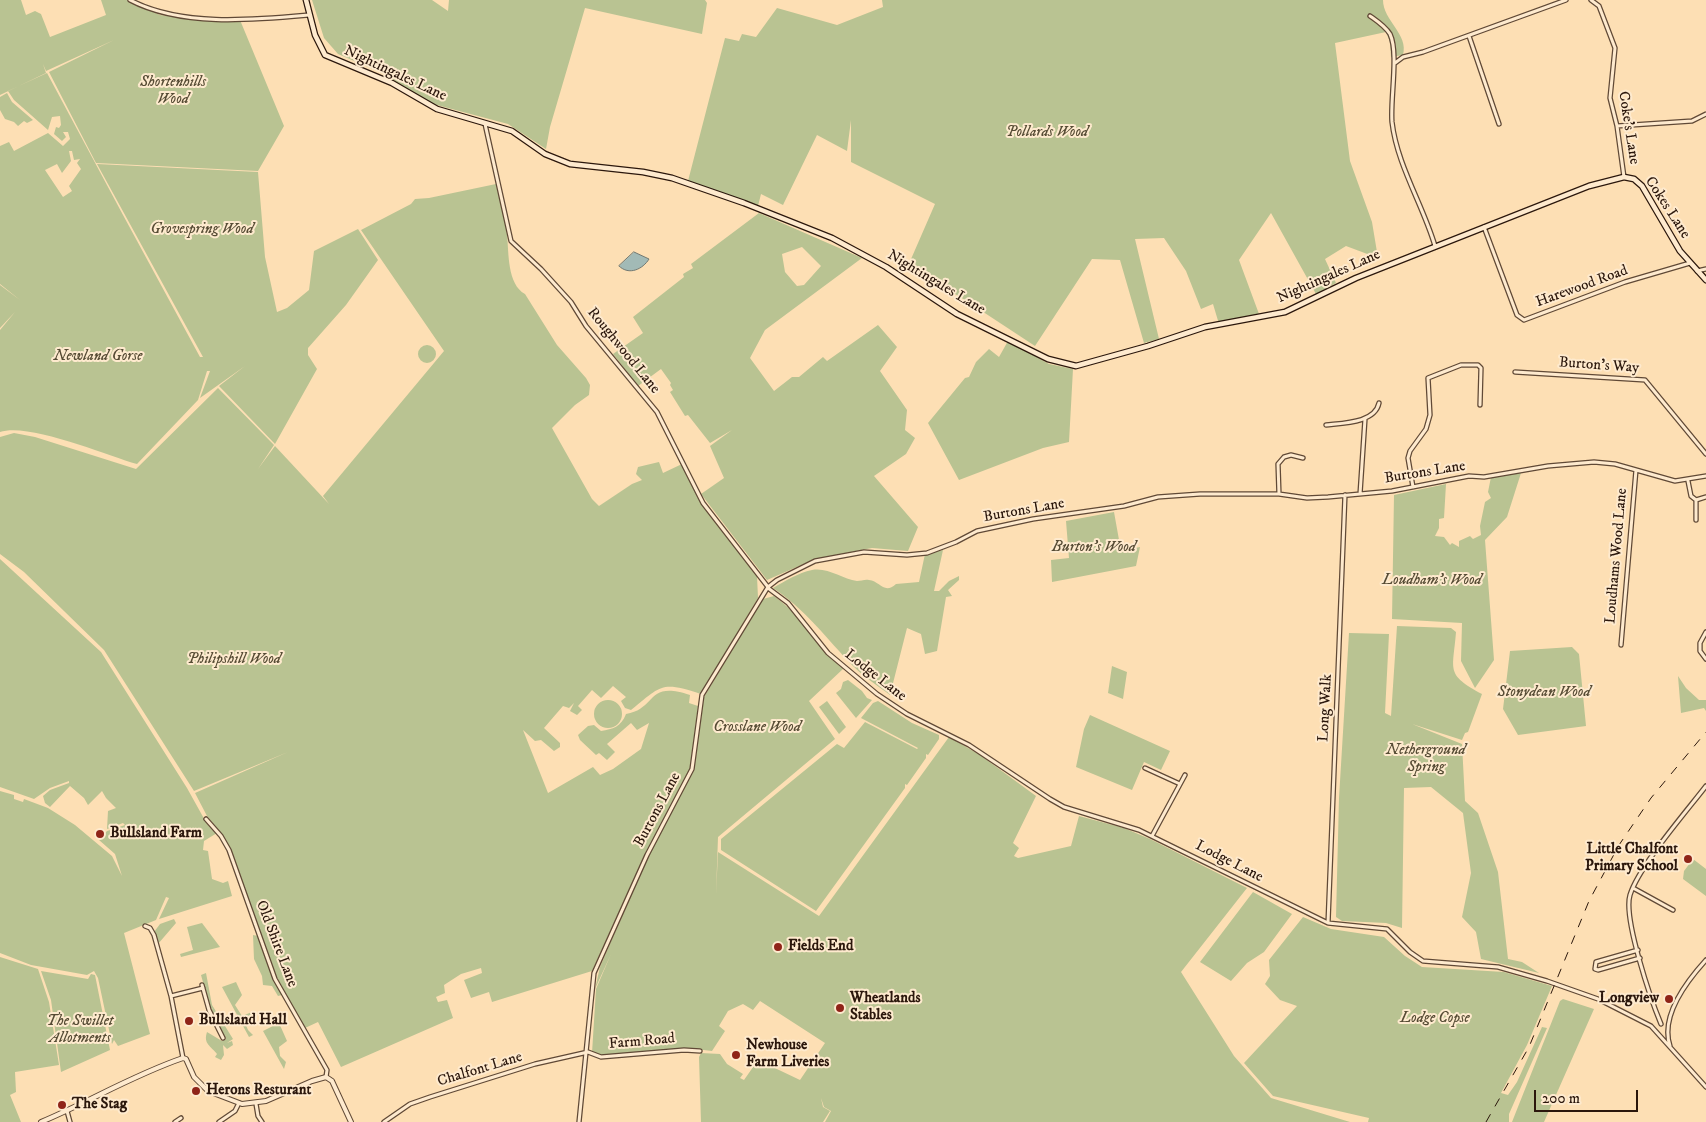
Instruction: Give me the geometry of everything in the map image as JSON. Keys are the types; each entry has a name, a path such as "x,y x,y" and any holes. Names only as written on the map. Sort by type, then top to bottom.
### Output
{"main road":[{"name":"Nightingales Lane","path":"306,0 315,35 325,56 392,83 437,109 512,131 545,154 570,164 643,172 672,178 744,203 832,238 886,267 957,314 1048,359 1076,366 1148,346 1205,326 1286,312 1356,278 1484,226 1589,186 1624,177"},
{"name":"Cokes Lane","path":"1624,177 1634,179 1642,186 1680,251 1706,280"}],"street":[{"path":"130,0 161,14 191,17 274,18 309,15"},
{"path":"1395,62 1402,57 1469,36 1566,0"},
{"name":"Coke's Lane","path":"1591,0 1599,6 1615,48 1610,98 1624,177"},
{"path":"1370,16 1381,24 1390,35 1395,62 1392,89 1394,132 1399,151 1435,246"},
{"path":"1469,36 1499,124"},
{"path":"1616,126 1692,120 1706,114"},
{"name":"Roughwood Lane","path":"485,123 511,241 542,269 571,302 586,326 657,412 704,503 768,588"},
{"name":"Harewood Road","path":"1484,226 1517,315 1524,320 1625,282 1690,263"},
{"path":"1697,271 1706,269"},
{"path":"1413,487 1408,458 1410,451 1426,429 1430,415 1426,377 1461,365 1478,365 1481,368 1480,405"},
{"name":"Burton's Way","path":"1515,372 1645,380 1706,454"},
{"path":"1326,426 1365,419 1378,408 1379,403"},
{"path":"1360,494 1365,419"},
{"path":"1279,494 1278,464 1284,457 1291,455 1303,458"},
{"name":"Burtons Lane","path":"579,1122 588,1052 594,974 647,855 692,769 702,695 768,588 777,580 815,561 864,552 927,553 956,542 977,531 1033,519 1113,508 1158,497 1200,494 1279,494 1307,498 1360,494 1413,487 1469,476 1490,476 1576,462 1615,464 1666,480 1688,480 1706,476"},
{"name":"Loudhams Wood Lane","path":"1621,645 1636,470"},
{"path":"1688,480 1691,496 1696,500"},
{"name":"Long Walk","path":"1328,923 1346,495"},
{"path":"1696,500 1706,496"},
{"path":"1696,500 1696,520"},
{"name":"Lodge Lane","path":"768,588 788,603 828,653 877,694 906,714 969,745 1035,791 1064,807 1127,824 1328,923 1387,929 1410,952 1423,961 1483,965 1518,972 1598,1000 1635,1016 1652,1026 1706,1087"},
{"path":"1706,632 1700,643 1700,651 1706,659"},
{"path":"1145,768 1180,784"},
{"path":"1152,836 1185,775"},
{"path":"1661,1024 1640,958 1628,907 1633,888 1648,863 1706,786"},
{"name":"Old Shire Lane","path":"206,819 222,836 229,850 272,972 327,1070 326,1077"},
{"path":"1633,888 1674,910"},
{"path":"144,926 150,928 154,935 171,996 182,1058 188,1062 197,1082 208,1091 238,1103 256,1104 321,1077 326,1077 332,1082 351,1122"},
{"path":"1638,950 1594,965 1598,970 1640,958"},
{"path":"1671,1049 1666,1030 1667,1021 1686,984 1706,960"},
{"path":"1602,961 1604,969"},
{"path":"171,996 202,986 209,1011 221,1037"},
{"path":"1652,1026 1667,1021"},
{"name":"Farm Road","path":"588,1052 601,1057 677,1050 700,1051"},
{"name":"Chalfont Lane","path":"384,1122 410,1104 430,1096 536,1064 588,1052"},
{"path":"41,1122 67,1112 106,1090 182,1058"},
{"path":"220,1122 235,1111 238,1103"},
{"path":"256,1104 258,1116 262,1122"},
{"path":"67,1112 70,1122"},
{"path":"175,1122 181,1118"}],"green space":[{"name":"Shortenhills Wood","path":"0,0 21,0 26,15 35,11 41,14 50,37 106,15 101,0 127,0 160,15 240,20 284,126 258,171 96,163 49,72 114,40 46,71 43,64 46,73 0,95"},
{"path":"312,0 432,0 448,11 449,0 705,0 707,3 702,34 585,8 550,127 546,149 508,124 433,104 382,73 338,54 324,38"},
{"name":"Pollards Wood","path":"882,0 1383,0 1384,8 1402,40 1404,47 1403,55 1391,57 1390,42 1386,32 1335,43 1350,161 1372,222 1378,258 1346,246 1325,259 1336,283 1316,294 1271,213 1239,260 1259,314 1219,324 1213,304 1201,309 1186,271 1164,238 1135,239 1159,339 1144,343 1120,260 1092,259 1035,346 965,300 908,266 935,204 851,162 851,120 847,151 817,135 783,205 761,194 758,206 688,181 725,38 739,41 742,34 756,37 777,8 837,25 883,7"},
{"path":"47,73 200,357 203,357 97,164 258,172 265,257 277,312 287,308 309,290 314,251 358,229 378,260 346,305 308,348 308,355 317,369 275,444 219,386 245,366 200,398 210,371 207,371 198,400 137,464 47,435 13,430 0,432 0,330 15,312 0,328 0,285 20,300 0,284 0,146 9,142 14,151 48,133 63,146 70,139 68,132 63,132 66,137 62,141 54,134 56,127 59,128 61,125 60,116 52,117 48,130 14,100 8,91","holes":["69,151 72,151 74,160 80,159 77,163 81,169 69,186 72,191 63,197 45,170 57,164 62,173 71,161"]},
{"path":"7,93 12,102 33,120 27,123 24,121 18,126 14,122 5,119 0,110 0,97"},
{"name":"Philipshill Wood","path":"496,184 505,222 510,268 515,283 525,294 557,345 590,385 589,395 575,405 552,428 592,499 599,506 632,484 642,480 636,474 638,467 659,462 663,473 682,464 702,502 757,576 758,598 701,694 678,688 663,688 649,695 631,710 625,708 621,701 626,697 613,686 601,698 592,690 578,706 582,710 577,715 570,711 574,703 569,708 563,706 544,728 560,743 560,747 554,751 541,740 535,741 523,730 548,793 593,767 600,775 613,769 641,749 649,723 637,730 631,723 607,744 615,752 607,760 599,753 596,755 580,740 578,735 588,726 594,725 601,731 613,728 622,722 626,714 643,707 653,697 666,691 676,691 690,695 689,703 698,706 690,768 647,850 592,971 492,1002 489,992 471,998 464,980 482,973 481,968 461,974 444,985 445,993 436,997 438,1002 447,1000 453,1018 341,1067 318,1022 305,1028 270,965 224,837 207,816 195,793 288,752 194,791 104,650 24,572 0,554 0,437 14,433 35,437 136,469 218,388 274,445 258,469 275,446 329,504 323,496 444,351 361,230 411,204 415,199 429,198"},
{"path":"759,213 862,258 765,330 750,358 774,391 792,377 799,377 823,357 827,361 878,325 897,347 880,371 907,410 905,430 915,438 906,454 874,476 918,527 908,551 872,548 815,559 767,580 701,494 724,478 710,446 732,430 710,443 688,415 685,416 670,392 673,390 670,385 671,383 661,369 638,386 613,354 643,333 633,317 684,277 683,274 693,268 691,264","holes":["802,247 821,266 804,285 797,286 785,272 782,254"]},
{"path":"1008,341 1049,364 1073,369 1069,442 1043,448 959,480 928,423 965,378 969,377 976,362 989,349 999,357"},
{"path":"427,345 434,347 436,354 434,361 427,363 420,361 418,354 420,347"},
{"name":"Loudham's Wood","path":"1521,473 1507,517 1485,540 1494,660 1475,688 1461,661 1462,623 1392,619 1394,495 1446,484 1444,518 1439,519 1439,528 1435,536 1444,537 1450,545 1452,543 1459,547 1459,541 1470,536 1473,539 1481,535 1480,526 1485,502 1491,498 1488,492 1491,477"},
{"name":"Burton's Wood","path":"1114,512 1121,551 1140,547 1136,566 1052,582 1051,560 1069,558 1066,521"},
{"path":"943,550 934,591 939,591 949,581 959,576 959,580 948,590 952,596 946,597 937,651 925,654 921,634 907,628 890,695 857,670 806,615 773,588 812,570 824,570 857,581 873,581 885,588 896,584 919,582 925,554"},
{"path":"0,559 101,652 187,788 207,824 217,833 204,841 203,850 208,851 212,879 223,883 228,881 232,896 159,919 169,898 166,897 156,920 124,933 150,1034 118,1046 114,1040 112,1044 98,978 94,971 87,975 31,965 0,953 0,791 14,795 14,799 23,802 24,799 48,808 75,825 112,856 122,876 115,854 99,840 107,831 125,825 123,823 107,829 108,811 116,808 102,791 88,805 84,798 70,786 50,807 45,803 43,796 50,790 69,783 69,781 50,788 34,799 0,787"},
{"name":"Crosslane Wood","path":"774,596 793,612 844,668 809,701 835,739 718,837 716,895 718,852 819,916 949,737 980,755 1036,796 1013,843 1019,848 1014,856 1018,858 1071,846 1079,816 1124,828 1150,839 1247,888 1181,972 1234,1056 1271,1098 1350,1122 825,1122 831,1111 824,1107 821,1098 823,1107 830,1111 823,1122 701,1122 699,1057 701,1053 720,1054 727,1064 743,1074 740,1078 744,1080 758,1060 800,1080 825,1043 760,1001 753,1010 743,1004 728,1011 719,1026 725,1031 712,1051 685,1049 613,1055 592,1053 596,989 611,954 595,989 600,967 648,856 694,770 704,697 763,599"},
{"name":"Netherground Spring","path":"1397,626 1451,628 1456,632 1454,670 1462,681 1482,694 1468,732 1465,733 1462,740 1412,724 1462,744 1465,801 1478,813 1498,872 1508,959 1522,962 1539,973 1481,959 1476,932 1462,917 1471,873 1463,813 1431,787 1404,788 1402,928 1386,923 1342,921 1336,917 1339,798 1349,633 1389,634 1385,713 1391,716"},
{"name":"Stonydean Wood","path":"1572,647 1579,654 1586,726 1518,735 1503,709 1510,651"},
{"path":"1112,666 1127,672 1123,699 1108,693"},
{"path":"1678,676 1686,688 1699,700 1706,700 1706,711 1704,708 1681,713"},
{"path":"848,680 862,691 867,698 872,700 856,718 836,693 841,689 843,682"},
{"path":"608,700 618,704 622,714 618,724 608,728 598,724 594,714 598,704"},
{"path":"827,701 846,727 839,734 819,707"},
{"path":"878,701 912,723 939,735 939,739 928,755 926,754 926,758 907,785 905,784 905,788 816,911 721,850 721,839 837,744 844,748 865,722 917,749 861,718 873,703"},
{"path":"1090,715 1170,751 1161,770 1144,762 1132,790 1076,767 1084,729"},
{"path":"1693,859 1706,869 1706,896 1683,879 1684,871"},
{"path":"1253,892 1292,914 1264,952 1247,963 1231,981 1200,962"},
{"name":"Lodge Copse","path":"1303,917 1331,929 1384,937 1405,956 1422,967 1504,972 1552,986 1527,1045 1501,1093 1508,1095 1517,1082 1542,1027 1547,1028 1509,1114 1509,1122 1368,1122 1369,1118 1273,1096 1244,1063 1297,1006 1280,1000 1265,984 1270,976 1269,960"},
{"path":"174,919 176,923 158,944 154,932 160,924"},
{"path":"202,923 220,947 181,957 180,954 193,950 187,927"},
{"path":"253,935 258,936 270,971 282,995 278,996 272,986 263,985 262,976 254,959"},
{"path":"0,957 38,969 49,1002 59,1065 15,1072 16,1092 10,1095 21,1122 0,1122"},
{"name":"The Swillet Allotments","path":"41,971 88,979 91,974 95,975 110,1050 61,1072 51,1000"},
{"path":"206,973 212,1005 233,1039 227,1043 232,1041 233,1045 227,1049 223,1045 224,1055 221,1060 215,1057 217,1054 206,1039 207,1032 222,1041 226,1039 211,1010 213,1008 211,1009 209,1004 201,975"},
{"path":"236,982 242,995 235,1005 242,1016 252,1012 251,1017 245,1023 253,1035 249,1037 222,987"},
{"path":"1563,999 1594,1009 1544,1122 1512,1122 1560,1001"},
{"path":"279,1023 287,1041 279,1047 280,1056 286,1062 284,1069 263,1031"}],"water":[{"path":"634,252 649,259 640,268 631,271 627,271 619,266"}],"railway":[{"path":"1486,1122 1529,1047 1589,901 1619,845 1651,798 1706,732"}],"place":[{"name":"Bullsland Farm","path":"100,834"},
{"name":"Little Chalfont Primary School","path":"1688,859"},
{"name":"Fields End","path":"778,947"},
{"name":"Longview","path":"1669,999"},
{"name":"Wheatlands Stables","path":"840,1008"},
{"name":"Bullsland Hall","path":"189,1021"},
{"name":"Newhouse Farm Liveries","path":"736,1055"},
{"name":"Herons Resturant","path":"196,1091"},
{"name":"The Stag","path":"62,1105"}],"park label":[{"name":"Grovespring Wood","path":"202,230"},
{"name":"Newland Gorse","path":"98,357"}]}
